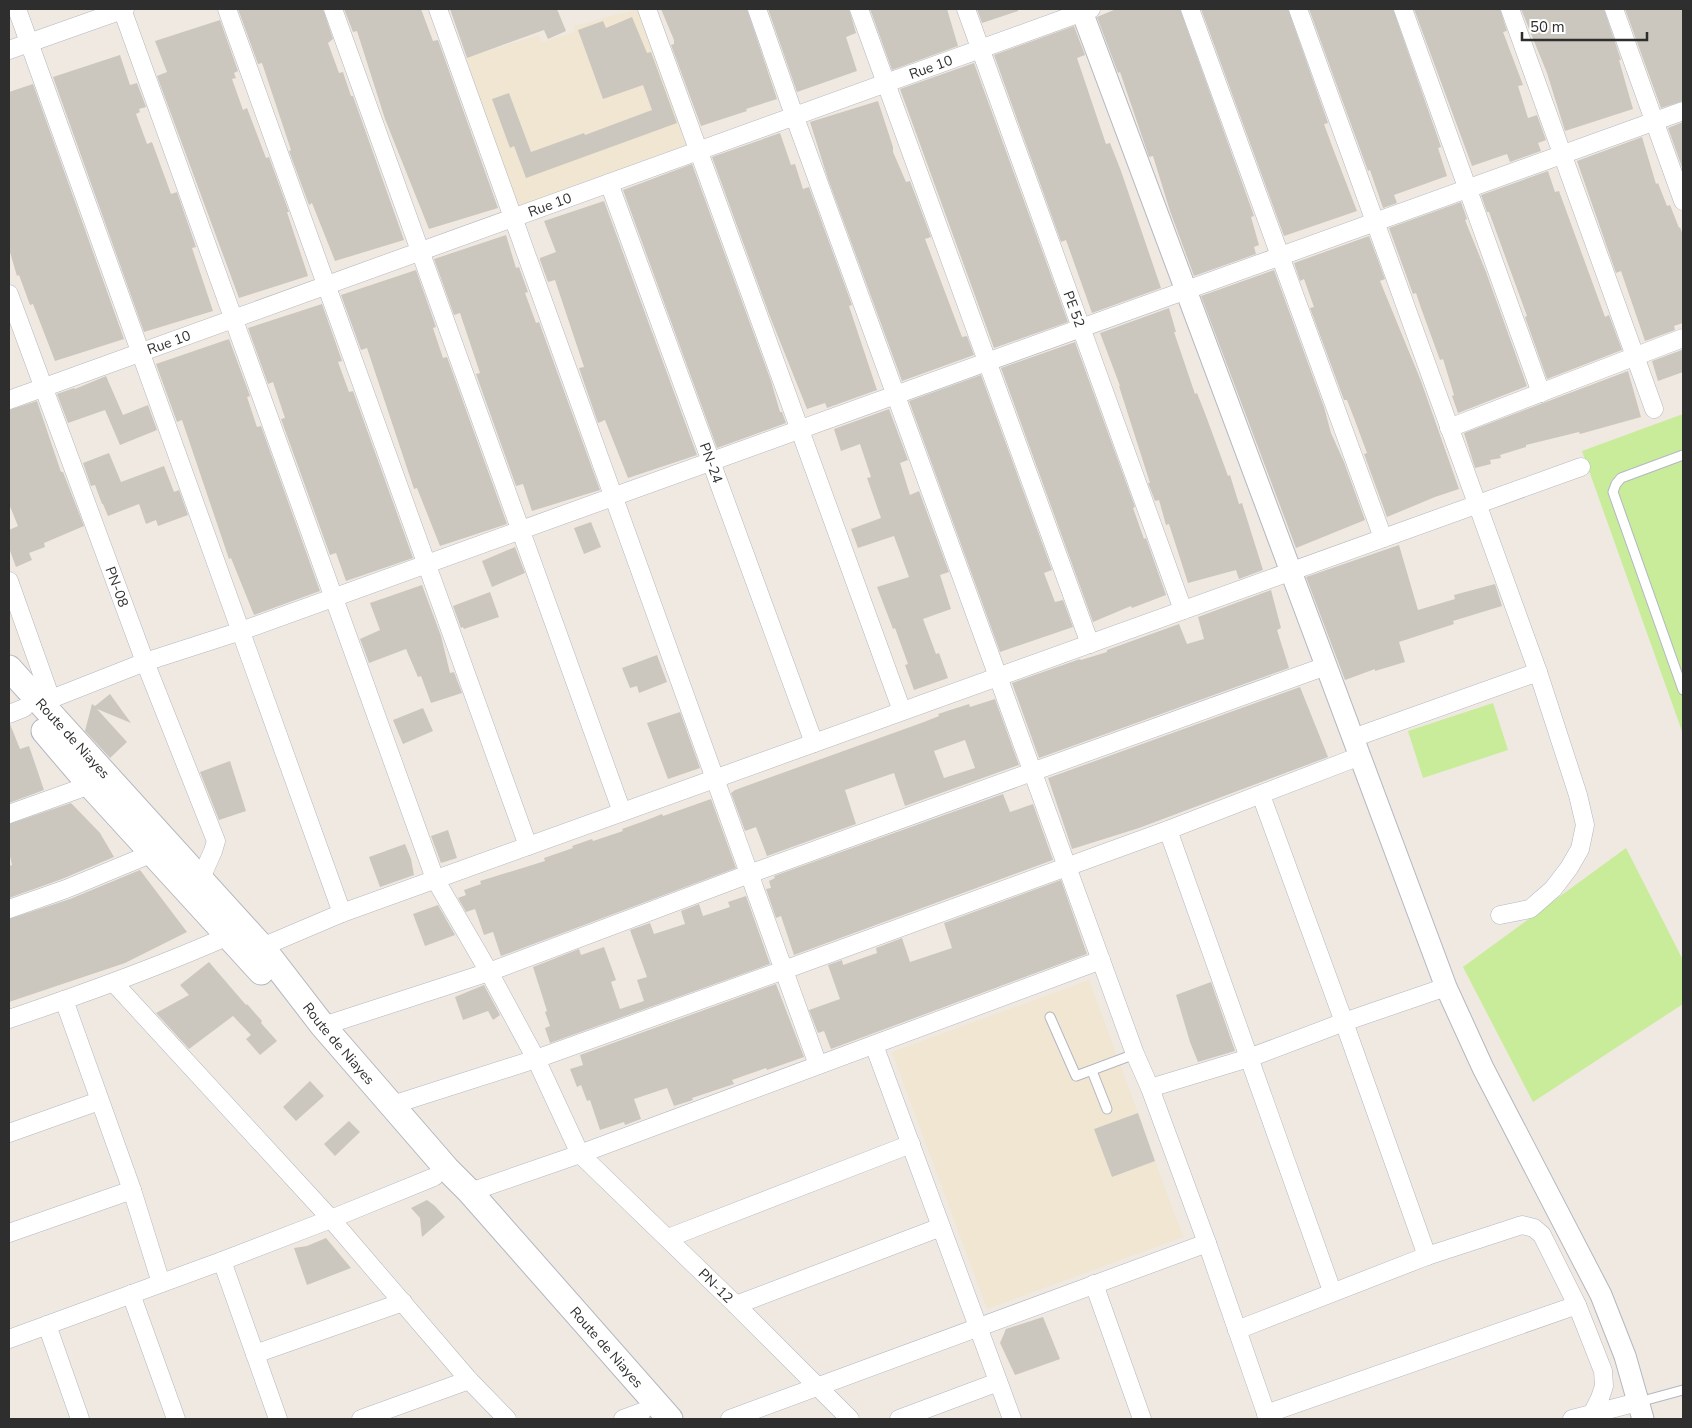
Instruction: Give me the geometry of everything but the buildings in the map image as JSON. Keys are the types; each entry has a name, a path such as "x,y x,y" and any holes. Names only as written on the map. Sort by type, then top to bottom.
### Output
{"main road":[{"name":"Route de Niayes","path":"9,668 27,704 90,785 310,1028 380,1114 637,1417"},
{"name":"Route de Niayes","path":"27,704 201,878 262,948 323,1026 447,1169 470,1192 670,1419"}],"street":[{"path":"17,9 342,913"},
{"path":"9,50 123,9 435,879 489,972 536,1059 580,1154"},
{"path":"227,9 528,846"},
{"path":"333,9 622,812"},
{"path":"438,9 818,1065"},
{"path":"647,9 902,711"},
{"path":"757,9 794,116 1135,1054 1150,1088 1207,1242 1267,1417 1578,1305"},
{"path":"859,9 1090,644"},
{"name":"PE 52","path":"966,9 1183,610"},
{"path":"1190,9 1383,538"},
{"path":"1298,9 1538,672 1578,795 1585,825 1580,849 1569,868 1553,889 1530,909 1500,915"},
{"path":"1403,9 1542,393"},
{"path":"1510,9 1654,409"},
{"path":"1614,9 1683,201"},
{"path":"1085,10 1186,290 1446,987 1483,1068 1601,1295 1625,1356 1641,1411 1592,1414 1572,1419"},
{"name":"Rue 10","path":"9,400 1085,10"},
{"path":"9,581 27,704 240,631 1683,111"},
{"name":"PN-24","path":"609,183 814,743"},
{"name":"PN-08","path":"9,294 145,662 216,841 201,878"},
{"path":"1450,428 1636,358 1683,338"},
{"path":"262,948 342,913 1580,466"},
{"path":"323,1026 489,972 749,874 1326,666"},
{"path":"392,1105 536,1059 1261,795 1357,747 1538,672"},
{"path":"9,814 90,785"},
{"path":"1261,795 1344,1022 1426,1256"},
{"path":"1168,830 1332,1291"},
{"path":"9,909 66,889 153,853"},
{"path":"9,1019 114,983 228,936"},
{"path":"470,1192 580,1154 1101,960"},
{"path":"114,983 331,1219 469,1380 507,1419"},
{"path":"1150,1088 1249,1058 1344,1022 1446,987"},
{"path":"64,1000 132,1190 161,1283"},
{"path":"874,1045 1012,1419"},
{"path":"9,1133 99,1101"},
{"path":"668,1238 911,1144"},
{"name":"PN-12","path":"580,1154 668,1238 850,1419"},
{"path":"9,1339 222,1261 434,1177"},
{"path":"9,1233 132,1190"},
{"path":"1237,1330 1332,1291 1426,1256 1522,1225 1534,1228 1542,1235 1578,1305 1603,1371 1604,1386 1592,1414"},
{"path":"736,1305 941,1226"},
{"path":"730,1419 1207,1242"},
{"path":"222,1261 278,1419"},
{"path":"1094,1284 1142,1419"},
{"path":"131,1294 176,1419"},
{"path":"256,1354 403,1302"},
{"path":"47,1325 80,1419"},
{"path":"361,1419 469,1380"},
{"path":"898,1419 998,1382"}],"lane":[{"path":"1683,455 1621,478 1613,492 1683,690"},
{"path":"1050,1016 1076,1076 1135,1054"},
{"path":"1092,1071 1107,1108"},
{"path":"1641,1411 1683,1390"}],"shaded area":[{"path":"643,9 693,143 518,207 466,58 538,35 542,42 575,32 574,26"},
{"path":"1089,980 1138,1113 1094,1129 1112,1176 1155,1161 1183,1237 987,1309 892,1052"}],"green space":[{"path":"1683,414 1683,734 1582,451"},
{"path":"1493,703 1508,750 1423,778 1408,731"},
{"path":"1626,848 1683,960 1683,1004 1533,1102 1463,967"}]}
